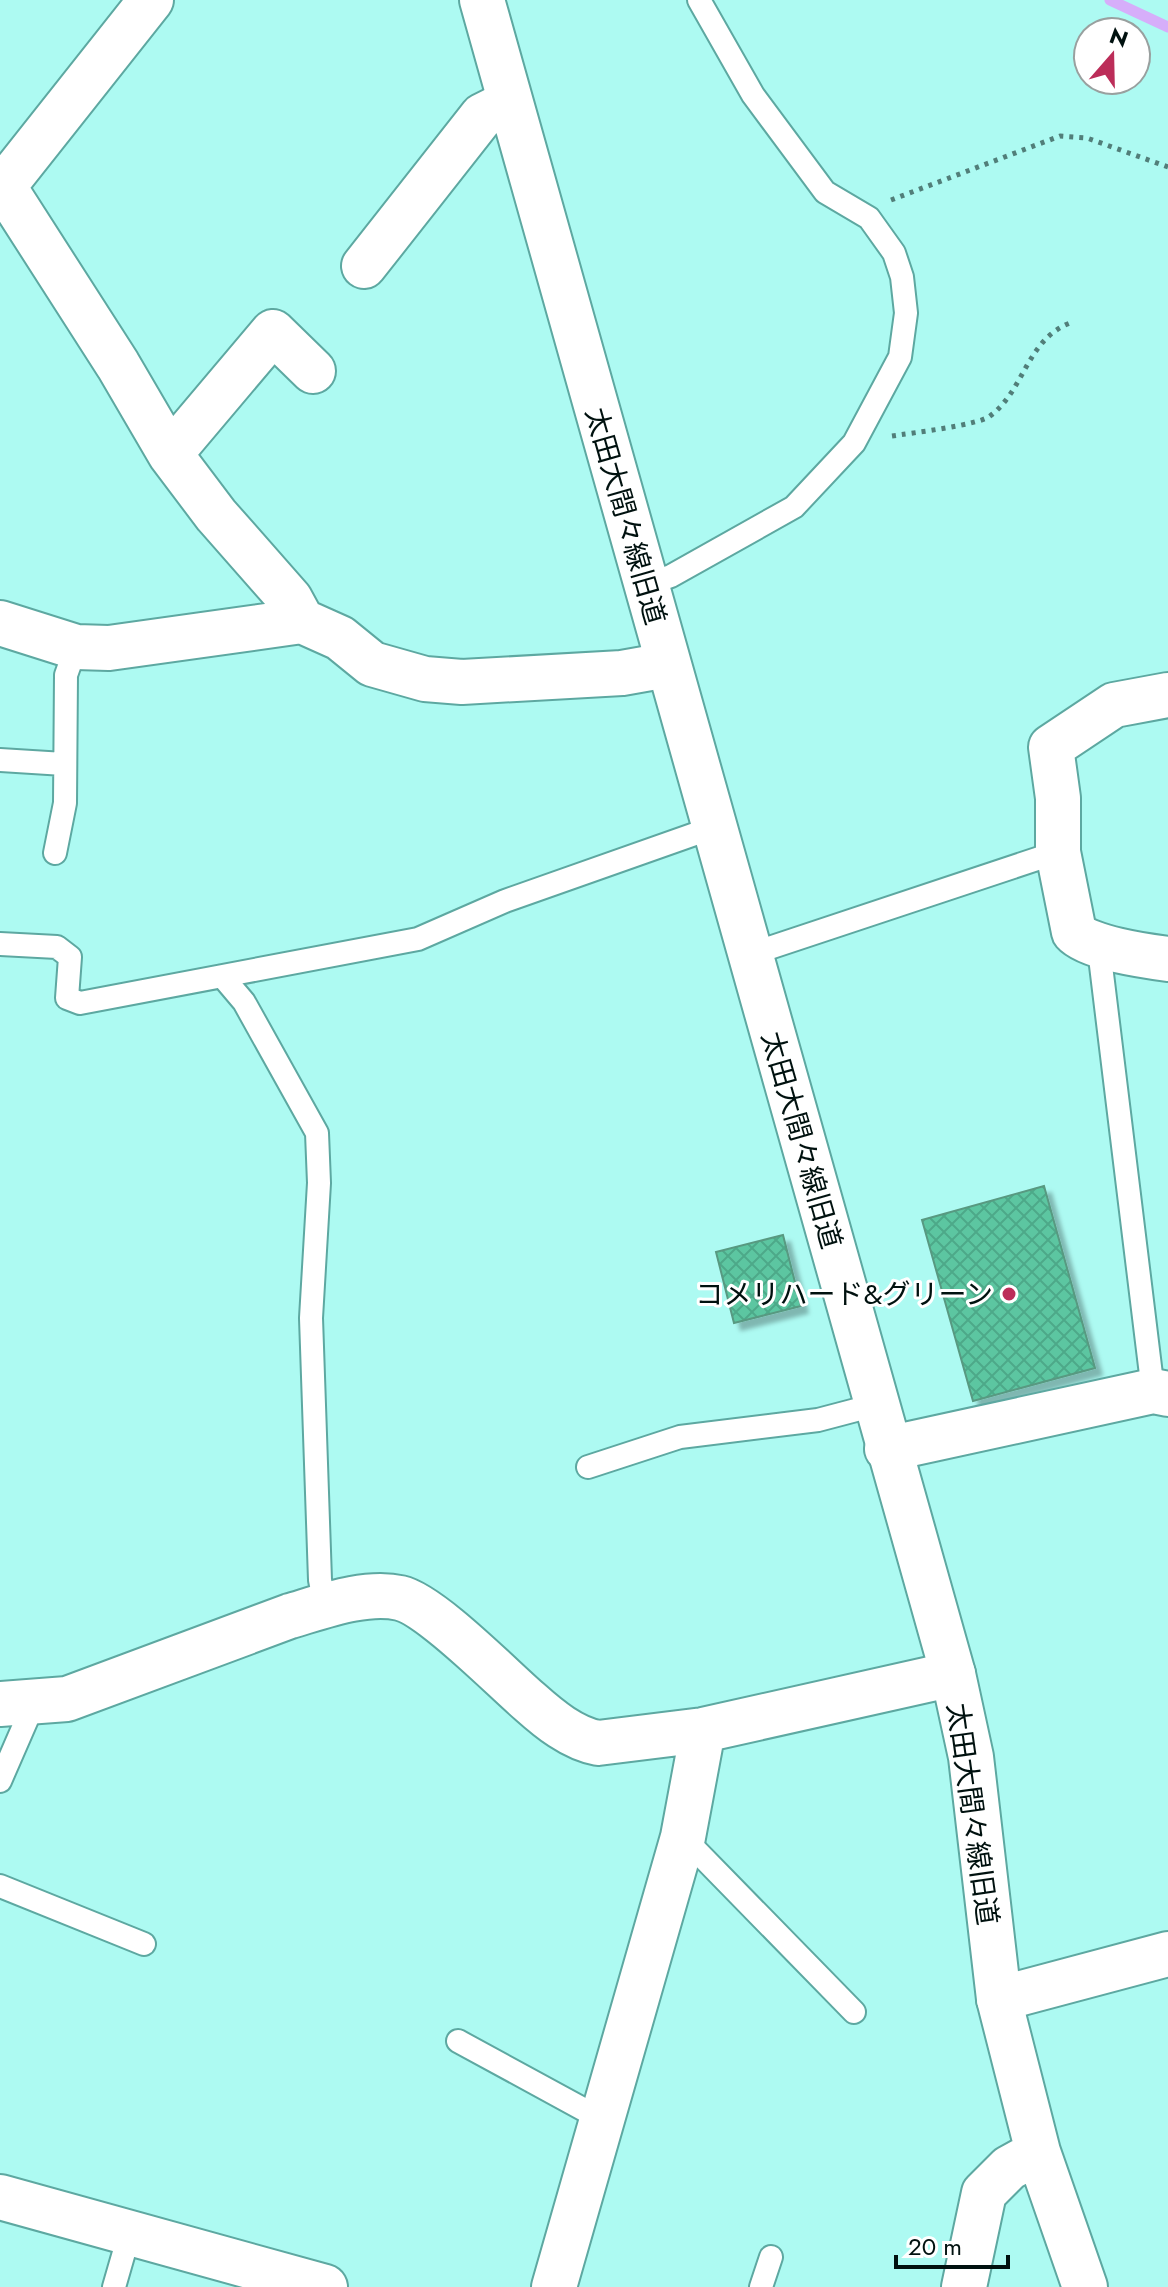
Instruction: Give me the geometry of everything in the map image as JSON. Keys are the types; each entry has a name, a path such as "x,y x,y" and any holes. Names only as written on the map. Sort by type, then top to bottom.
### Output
{"street":[{"path":"151,0 2,184 170,454 216,515 290,599 302,621"},
{"name":"太田大間々線旧道","path":"482,0 712,828 953,1674 971,1757 999,1999 1038,2152 1085,2287"},
{"path":"364,266 482,116 510,102"},
{"path":"170,454 273,332 313,371"},
{"path":"0,623 76,647 109,648 302,621 340,638 372,664 425,679 504,681 622,673 667,665"},
{"path":"1168,695 1114,705 1051,747 1058,798 1058,852 1074,932 1079,937 1098,941 1123,953 1168,959"},
{"path":"887,1449 1160,1392"},
{"path":"17,1703 67,1699 325,1606 377,1597 401,1598 435,1620 543,1714 583,1740 598,1743 703,1730 953,1674"},
{"path":"554,2287 683,1837 703,1730"},
{"path":"999,1999 1168,1954"},
{"path":"964,2287 984,2193 1009,2168 1038,2152"},
{"path":"0,2197 325,2287"}],"lane":[{"path":"646,585 671,576 794,507 854,443 900,357 906,313 902,277 894,253 869,218 825,192 753,95 699,0"},
{"path":"55,853 65,803 66,675 76,647"},
{"path":"0,760 64,764"},
{"path":"0,944 57,947 70,957 67,998 80,1003 418,939 519,896 712,828"},
{"path":"748,955 1058,852"},
{"path":"1098,941 1160,1392"},
{"path":"222,976 244,1002 317,1133 319,1183 311,1318 320,1580 325,1606"},
{"path":"588,1467 680,1437 818,1420 875,1405"},
{"path":"0,1781 25,1729 17,1703"},
{"path":"683,1837 854,2012"},
{"path":"0,1886 144,1944"},
{"path":"458,2041 603,2120"},
{"path":"114,2287 129,2235"},
{"path":"761,2287 771,2257"}],"path":[{"path":"869,218 888,201 1060,136 1087,138 1168,167"},
{"path":"854,443 988,419 1004,403 1050,331 1070,323"}],"building":[{"name":"コメリハード&グリーン","path":"1044,1186 1095,1368 973,1401 922,1220"},
{"path":"783,1235 801,1306 734,1323 716,1252"}],"waterway":[{"path":"1110,0 1168,27"}],"place":[{"name":"コメリハード&グリーン","path":"1009,1294"}]}
